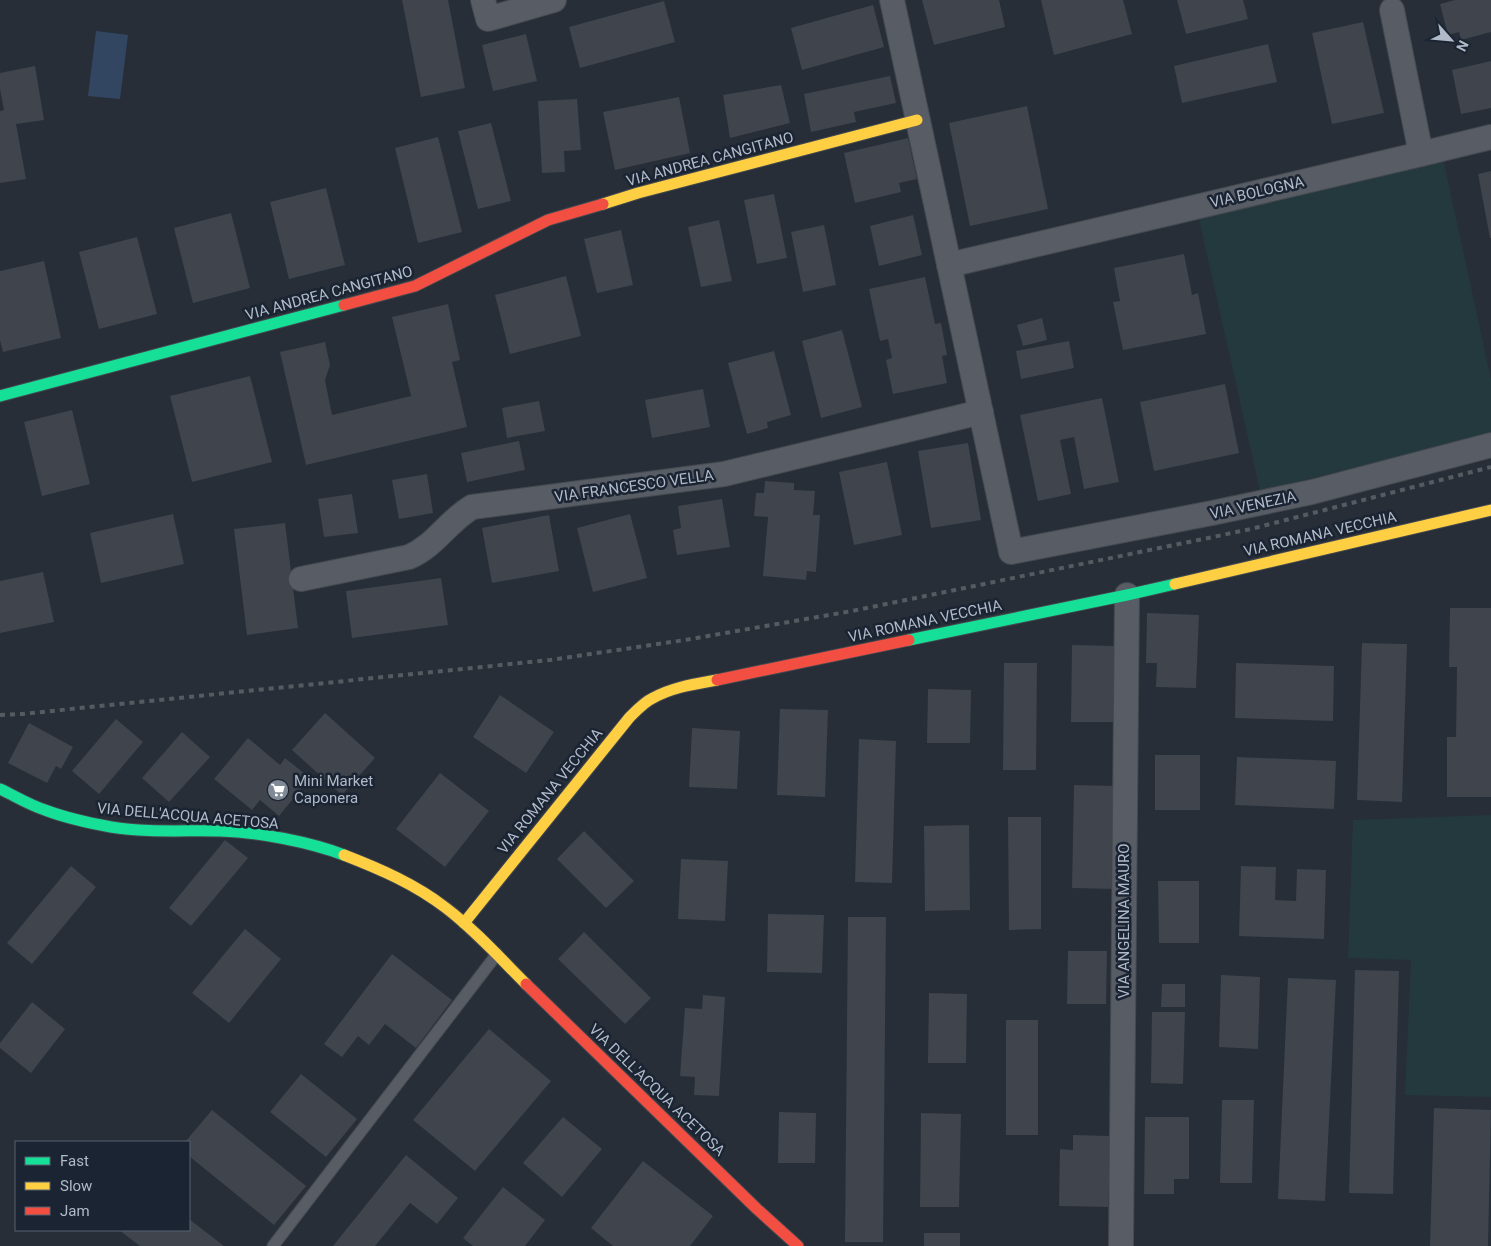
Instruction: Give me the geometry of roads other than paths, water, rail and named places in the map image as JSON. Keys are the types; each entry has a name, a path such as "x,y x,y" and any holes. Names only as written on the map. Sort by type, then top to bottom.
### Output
{"street":[{"path":"483,0 488,19 554,0"},
{"path":"892,0 981,412"},
{"path":"1392,10 1421,154 1491,137"},
{"name":"VIA ANDREA CANGITANO","path":"0,396 415,286 548,220 638,193 917,120"},
{"name":"VIA BOLOGNA","path":"949,265 1421,154"},
{"name":"VIA VENEZIA","path":"981,412 1011,552 1245,507 1312,492 1491,446"},
{"name":"VIA FRANCESCO VELLA","path":"301,578 409,557 428,546 460,515 472,508 724,474 981,412"},
{"name":"VIA ROMANA VECCHIA","path":"464,923 629,718 652,698 682,688 717,680 1126,595 1491,510"},
{"name":"VIA ANGELINA MAURO","path":"1121,1246 1126,595"},
{"name":"VIA DELL'ACQUA ACETOSA","path":"0,790 43,810 70,818 112,827 224,831 272,837 328,849 391,874 428,896 464,923 752,1204 798,1246"}],"lane":[{"path":"273,1246 497,954"}],"water":[{"path":"96,31 128,35 120,99 88,96"}],"railway":[{"path":"0,715 550,660 685,640 852,611 1251,529 1491,467"}],"place":[{"name":"Mini Market Caponera","path":"278,790"}]}
